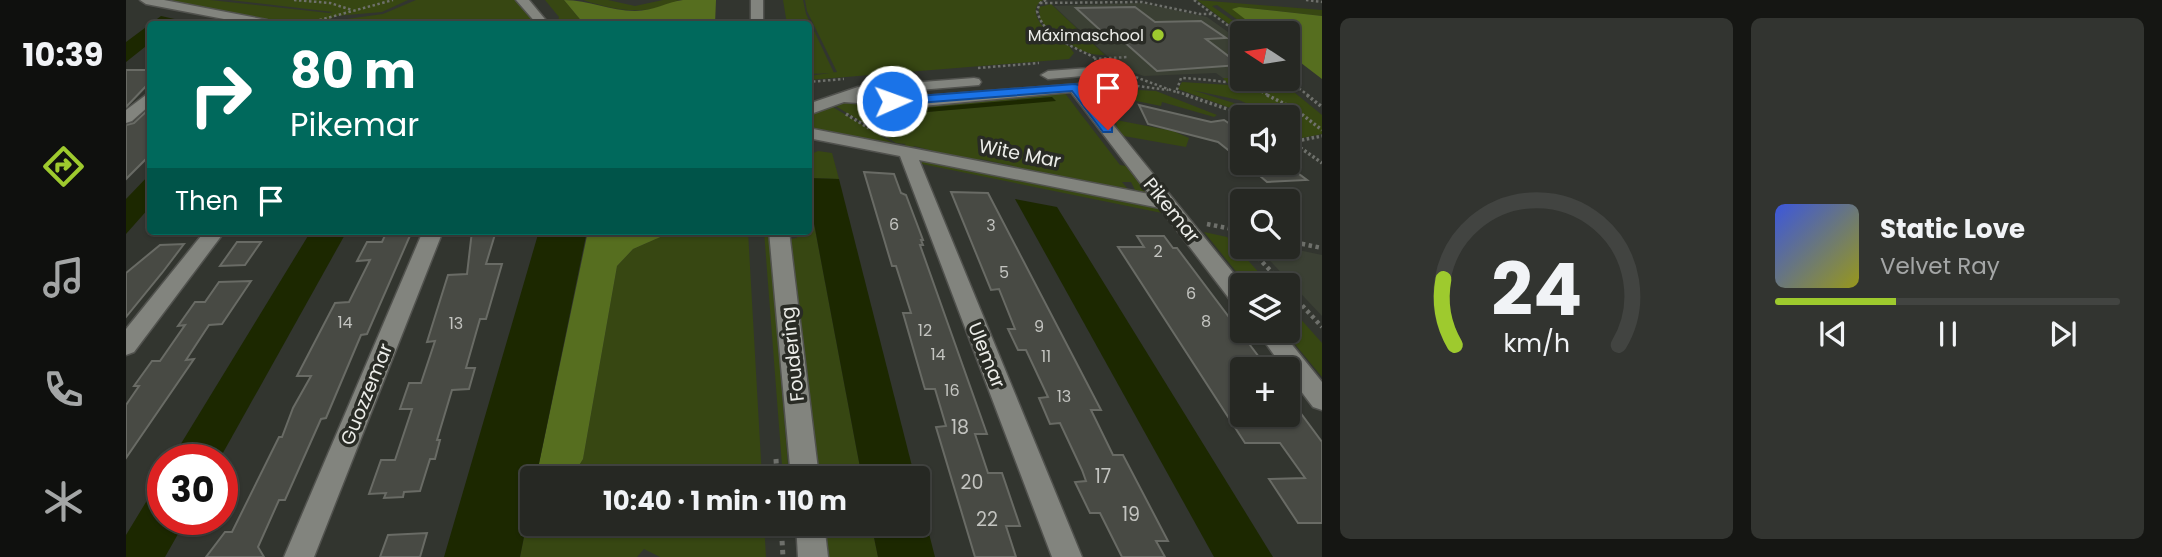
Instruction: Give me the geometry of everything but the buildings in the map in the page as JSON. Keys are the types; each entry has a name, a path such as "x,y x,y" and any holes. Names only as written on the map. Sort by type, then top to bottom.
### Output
{"street":[{"path":"146,0 232,21"},
{"path":"522,0 540,21"},
{"path":"757,0 757,21"},
{"path":"812,109 858,91 1090,62"},
{"path":"843,97 912,102 1075,88"},
{"name":"Pikemar","path":"1075,88 1130,154 1230,284"},
{"path":"126,118 147,100"},
{"name":"Wite Mar","path":"812,134 1166,204"},
{"name":"Ulemar","path":"907,152 1067,557"},
{"path":"126,346 212,235"},
{"name":"Guozzemar","path":"299,557 431,235"},
{"name":"Foudering","path":"779,235 804,466"},
{"path":"1277,343 1322,400"},
{"path":"811,536 813,557"}],"path":[{"path":"294,0 330,3 352,10"},
{"path":"315,21 393,0"},
{"path":"1046,0 1040,4 1037,14 1044,27 1074,47 1090,62 1230,108"},
{"path":"1194,0 1230,26"},
{"path":"1306,0 1322,2"},
{"path":"1040,4 1142,2 1200,14 1213,13"},
{"path":"1074,47 1075,54"},
{"path":"1090,62 1128,57"},
{"path":"974,68 1044,62"},
{"path":"812,82 850,78"},
{"path":"1176,92 1181,78 1230,82"},
{"path":"1075,88 1130,85 1176,92"},
{"path":"1300,89 1322,107"},
{"path":"1258,91 1295,109 1322,130"},
{"path":"1300,139 1322,136"},
{"path":"1300,148 1322,163"},
{"path":"1300,243 1322,248"},
{"path":"1259,259 1273,273"},
{"path":"1300,303 1322,327"},
{"path":"782,536 783,557"}],"shaded area":[{"path":"165,0 210,0 329,13 333,12 230,0 408,0 382,12 335,16 327,21 271,21"},
{"path":"416,0 519,0 536,21 332,21 383,14"},
{"path":"545,0 564,0 582,21 558,21 559,17"},
{"path":"583,0 608,0 635,6 663,0 679,0 655,8 631,10"},
{"path":"783,0 803,0 809,21 786,21"},
{"path":"805,0 1043,0 1036,9 1043,27 1037,32 1069,46 1074,53 1069,59 812,80 812,76 837,72 807,11"},
{"path":"1197,0 1322,10 1322,16 1239,7 1233,9 1248,21 1239,21 1217,5 1212,6 1233,21 1230,21 1230,25"},
{"name":"Máximaschool","path":"1142,3 1207,17 1230,33 1230,78 1223,78 1216,73 1144,76 1120,68 1054,6"},
{"path":"1051,4 1105,55 1079,49 1064,41 1066,38 1055,28 1046,27 1040,19 1039,7"},
{"path":"161,16 178,21 154,21"},
{"path":"147,26 147,45 126,62 126,42"},
{"path":"812,27 834,73 812,74"},
{"path":"1223,78 1230,78 1230,91 1293,91 1322,115 1322,134 1300,138 1300,105 1250,105 1192,90 1239,105 1230,105 1230,108 1178,89 1182,82 1229,85"},
{"path":"1091,89 1156,91 1217,115 1214,117 1162,102 1161,106 1112,96 1111,126 1086,95"},
{"path":"1064,92 1120,165 1126,166 1149,196 1137,194 1131,182 1122,182 1132,194 1012,170 1013,166 980,159 979,163 914,146 912,150 900,147 906,144 896,143 834,105 843,102","holes":["1052,97 1055,100 892,115 890,111"]},
{"path":"1052,97 1056,101 892,115 889,111"},
{"path":"831,106 896,145 812,128 812,114"},
{"path":"1116,120 1173,131 1189,138 1186,147 1118,135"},
{"path":"818,151 832,153 839,179 812,178 812,154"},
{"path":"920,159 1144,206 1145,203 1160,206 1167,214 922,164"},
{"path":"147,177 147,210 126,234 126,199"},
{"path":"812,178 839,179 912,466 860,466 812,213"},
{"path":"1015,199 1057,207 1273,557 1214,557"},
{"path":"812,213 860,466 818,466 790,239 797,238 797,235 812,235"},
{"path":"1204,232 1227,237 1230,240 1230,259 1247,259 1259,273 1237,273"},
{"path":"309,235 345,235 228,444 181,444"},
{"path":"538,235 586,235 538,466 520,466 520,536 524,536 520,557 444,557"},
{"path":"665,235 748,235 761,466 579,466 583,459 617,266 633,249"},
{"path":"764,235 769,235 788,466 782,466"},
{"path":"1300,250 1322,255 1322,316 1300,293 1300,273 1281,273 1268,259 1300,259"},
{"path":"1300,318 1322,343 1322,377 1294,343 1300,343"},
{"path":"147,500 147,535 177,535 165,557 126,557 126,535"},
{"path":"524,536 765,536 766,557 660,557 644,549 637,557 520,557"},
{"path":"827,536 874,536 878,557 829,557"},
{"path":"874,536 930,536 935,557 878,557"}],"green space":[{"path":"564,0 635,11 683,0 716,0 715,21 582,21"},
{"path":"1239,7 1322,16 1322,79 1300,62 1300,21 1248,21 1232,9"},
{"path":"587,235 665,235 633,249 617,266 583,459 579,466 539,466"}],"place":[{"name":"Máximaschool","path":"1158,35"}],"route":[{"path":"892,101 912,102 1075,88 1108,130"}]}
